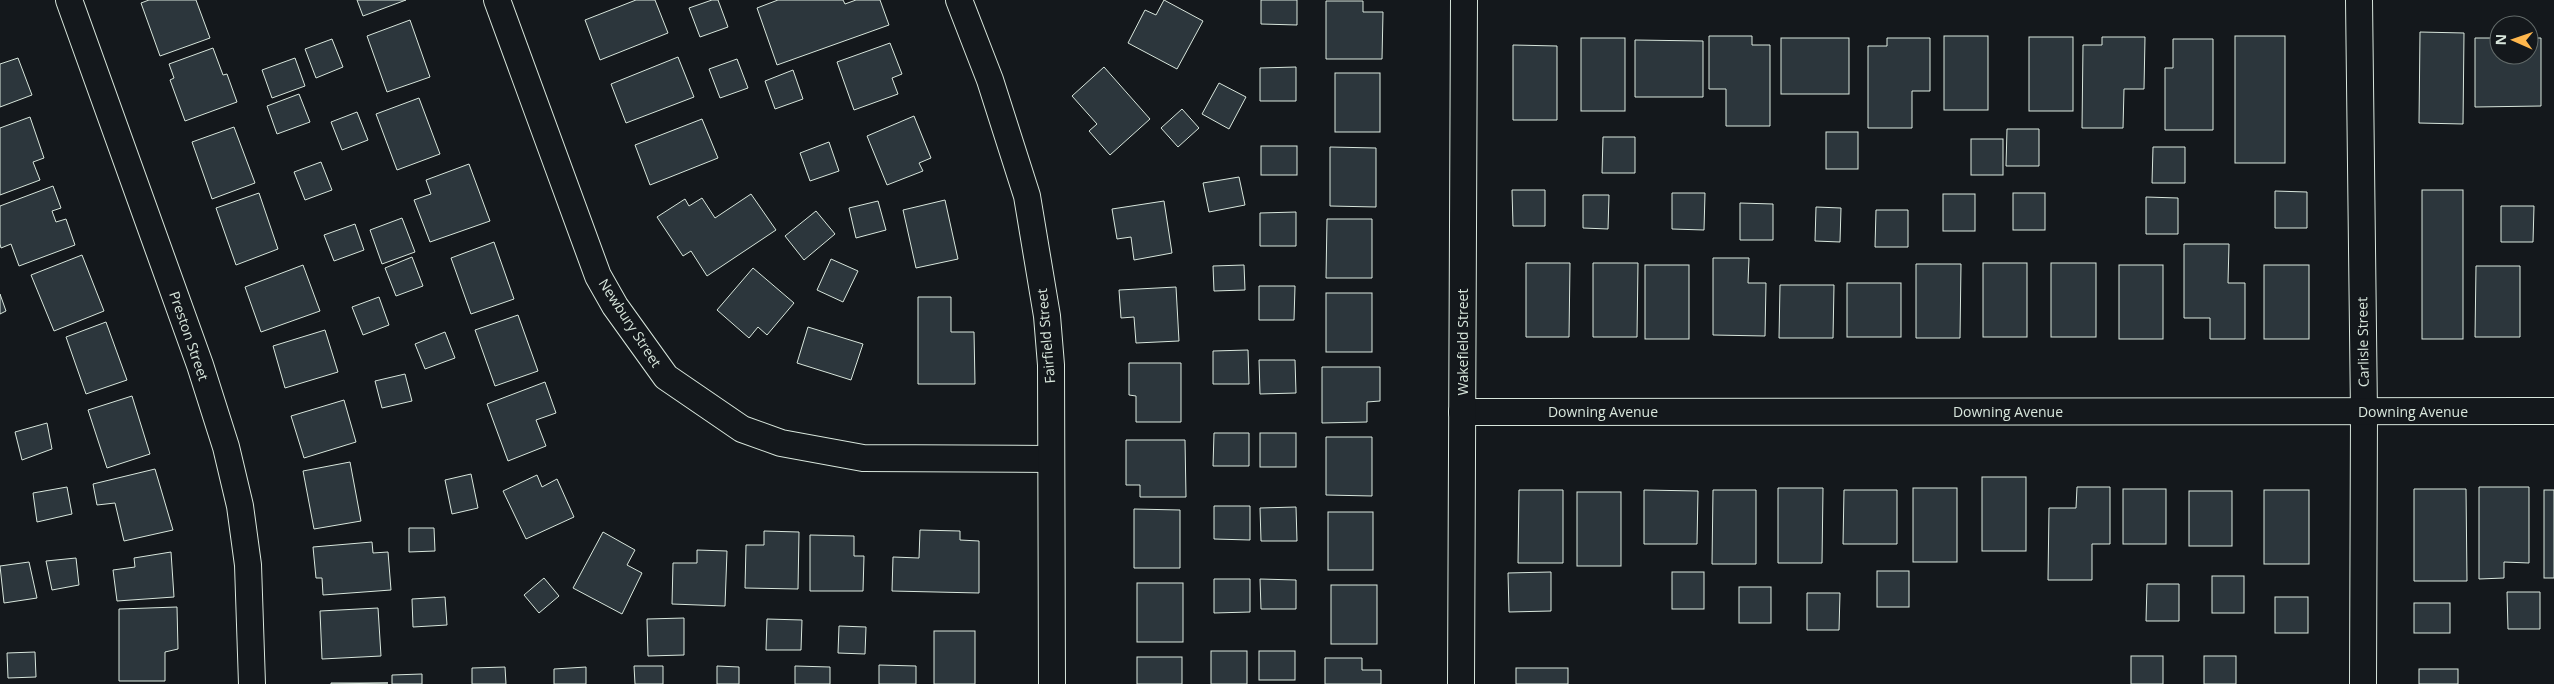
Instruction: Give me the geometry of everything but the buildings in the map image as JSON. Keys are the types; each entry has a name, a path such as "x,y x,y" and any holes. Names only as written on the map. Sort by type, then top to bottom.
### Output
{"street":[{"name":"Preston Street","path":"70,0 200,365 226,447 240,506 248,565 252,684"},
{"name":"Newbury Street","path":"497,0 598,276 615,306 666,377 742,429 781,443 863,458 1051,459"},
{"name":"Fairfield Street","path":"959,0 990,80 1027,196 1047,316 1051,364 1052,684"},
{"name":"Wakefield Street","path":"1462,684 1464,0"},
{"name":"Carlisle Street","path":"2359,0 2364,413 2363,684"},
{"name":"Downing Avenue","path":"1462,412 2364,413 2554,411"}]}
